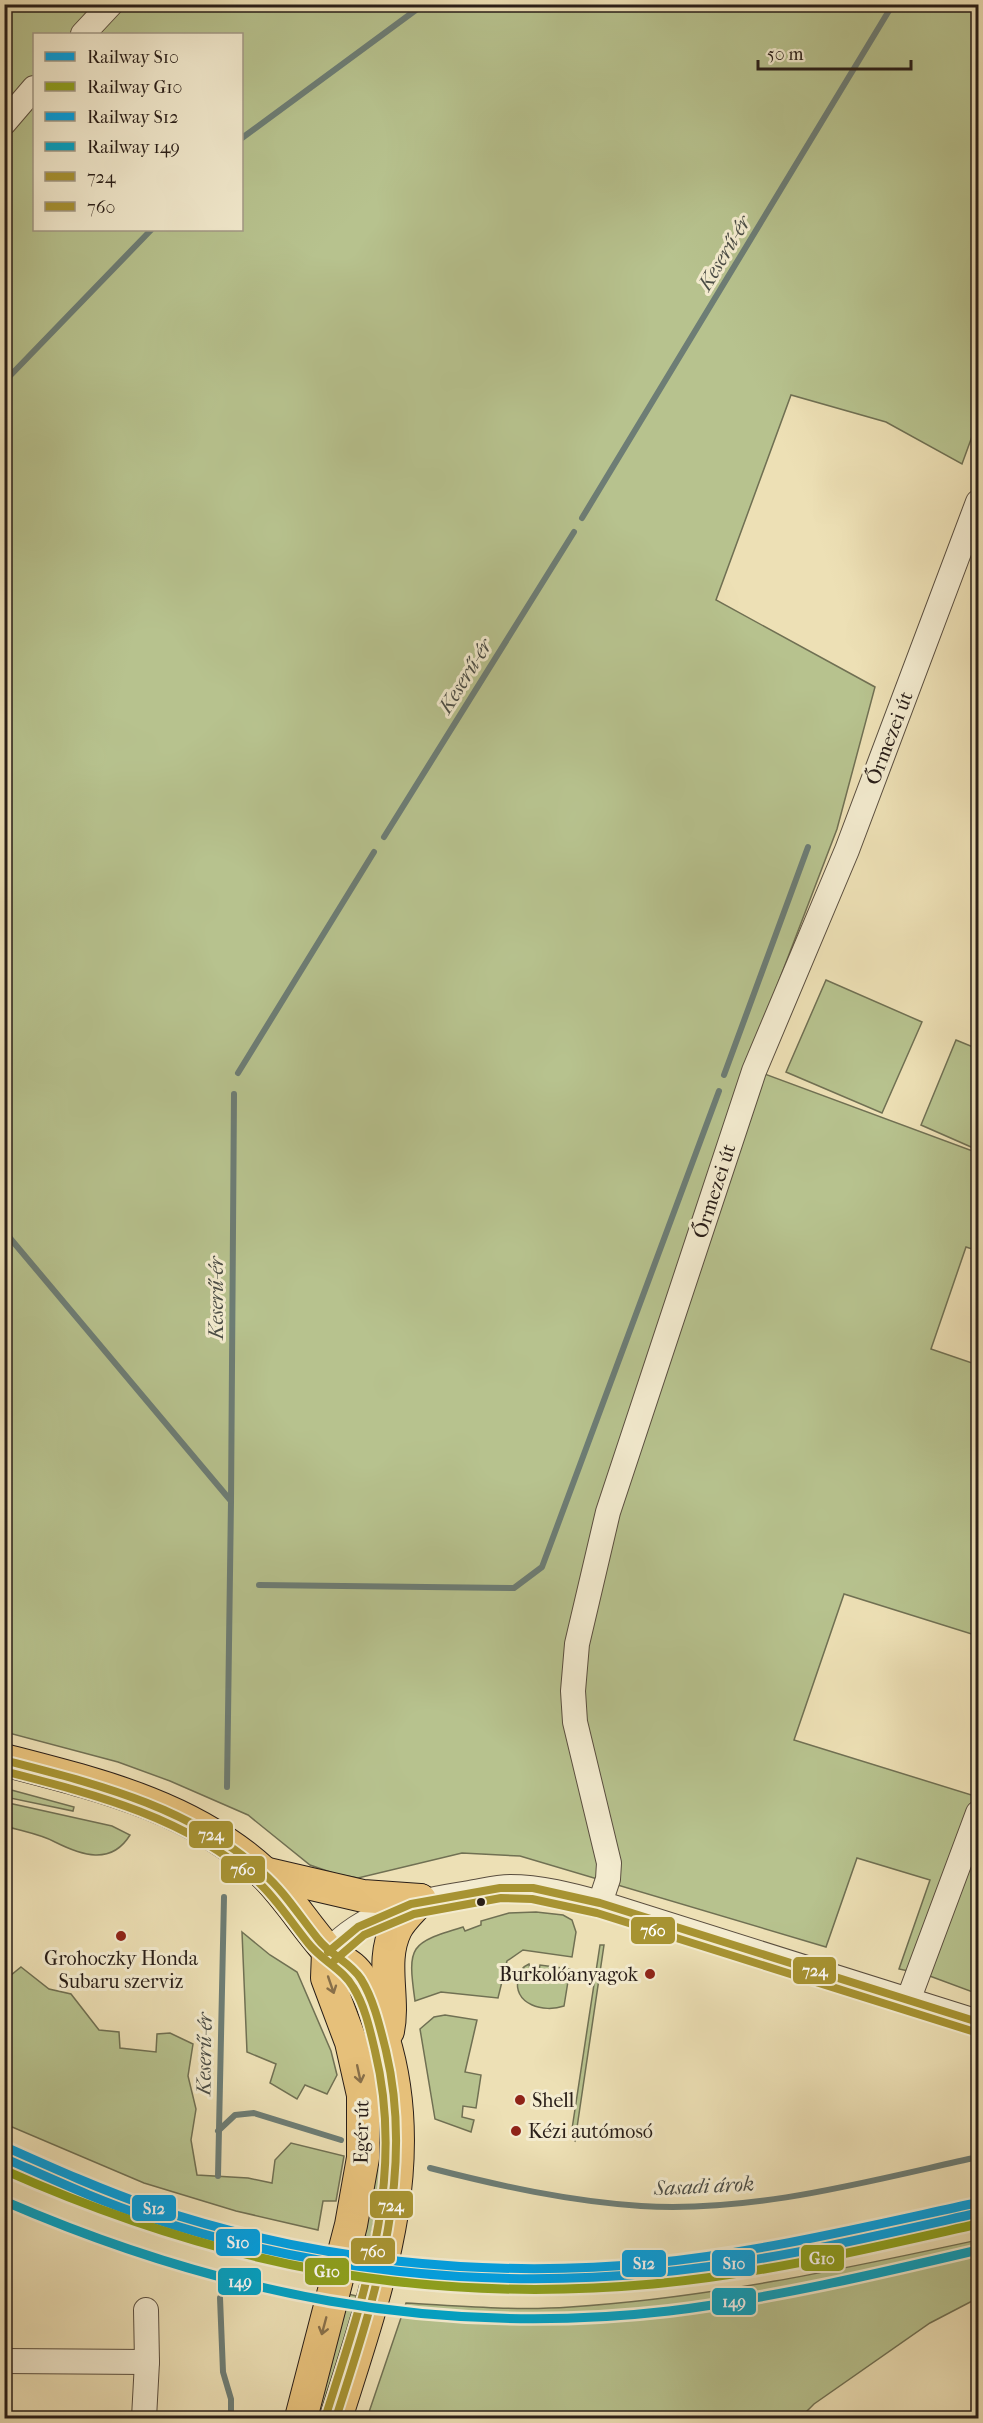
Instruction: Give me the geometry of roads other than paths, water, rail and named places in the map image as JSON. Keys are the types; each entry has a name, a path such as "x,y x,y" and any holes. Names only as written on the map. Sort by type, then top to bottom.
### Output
{"main road":[{"name":"Egér út","path":"4,1761 100,1785 144,1800 212,1835 263,1873 292,1903 328,1952 348,1962 361,1979 386,2044 395,2084 399,2149 395,2198 372,2302 336,2418"},
{"path":"263,1873 356,1895 420,1900"},
{"path":"386,2044 392,2014 388,1959 396,1929 420,1900"},
{"name":"Egér út","path":"300,2418 351,2225 363,2158 363,2095 351,2042 327,1978 328,1952"}],"street":[{"path":"84,33 111,4"},
{"path":"4,123 33,89"},
{"name":"Őrmezei út","path":"600,1903 608,1879 609,1863 574,1722 573,1691 578,1644 608,1512 754,1071 847,850 978,502"},
{"path":"909,1998 978,1813"},
{"path":"328,1952 344,1935 358,1925 420,1900 509,1887 562,1893 600,1903 909,1998 978,2022"},
{"path":"144,2418 147,2362 146,2310"},
{"path":"4,2361 147,2362"}],"waterway":[{"path":"243,137 424,4"},
{"name":"Keserű-ér","path":"582,518 893,4"},
{"path":"4,382 150,231"},
{"name":"Keserű-ér","path":"384,837 574,532"},
{"path":"724,1075 808,847"},
{"name":"Keserű-ér","path":"238,1073 374,852"},
{"path":"259,1585 514,1588 542,1567 719,1091"},
{"name":"Keserű-ér","path":"231,1501 234,1094"},
{"name":"Keserű-ér","path":"4,1231 231,1501 227,1787"},
{"name":"Keserű-ér","path":"218,2176 224,1897"},
{"name":"Sasadi árok","path":"218,2131 235,2115 254,2113 341,2140"},
{"name":"Sasadi árok","path":"430,2168 561,2197 614,2204 684,2207 726,2205 811,2193 978,2157"},
{"name":"Keserű-ér","path":"220,2298 223,2372 231,2399 231,2418"}],"rail line":[{"name":"S12","path":"8,2148 115,2194 212,2226 336,2253 462,2267 526,2269 590,2267 694,2258 815,2238 976,2203"},
{"name":"S10","path":"4,2158 112,2204 209,2236 334,2263 461,2277 525,2279 589,2277 694,2269 817,2248 978,2213"},
{"name":"G10","path":"4,2170 84,2203 163,2231 242,2253 321,2270 402,2282 483,2288 567,2289 694,2280 817,2259 978,2224"},
{"name":"149","path":"4,2201 85,2234 166,2261 247,2284 329,2301 412,2313 497,2318 582,2318 708,2306 824,2285 978,2250"}],"place":[{"name":"Grohoczky Honda Subaru szerviz","path":"121,1936"},
{"name":"Burkolóanyagok","path":"650,1974"},
{"name":"Shell","path":"520,2100"},
{"name":"Kézi autómosó","path":"516,2131"}]}
